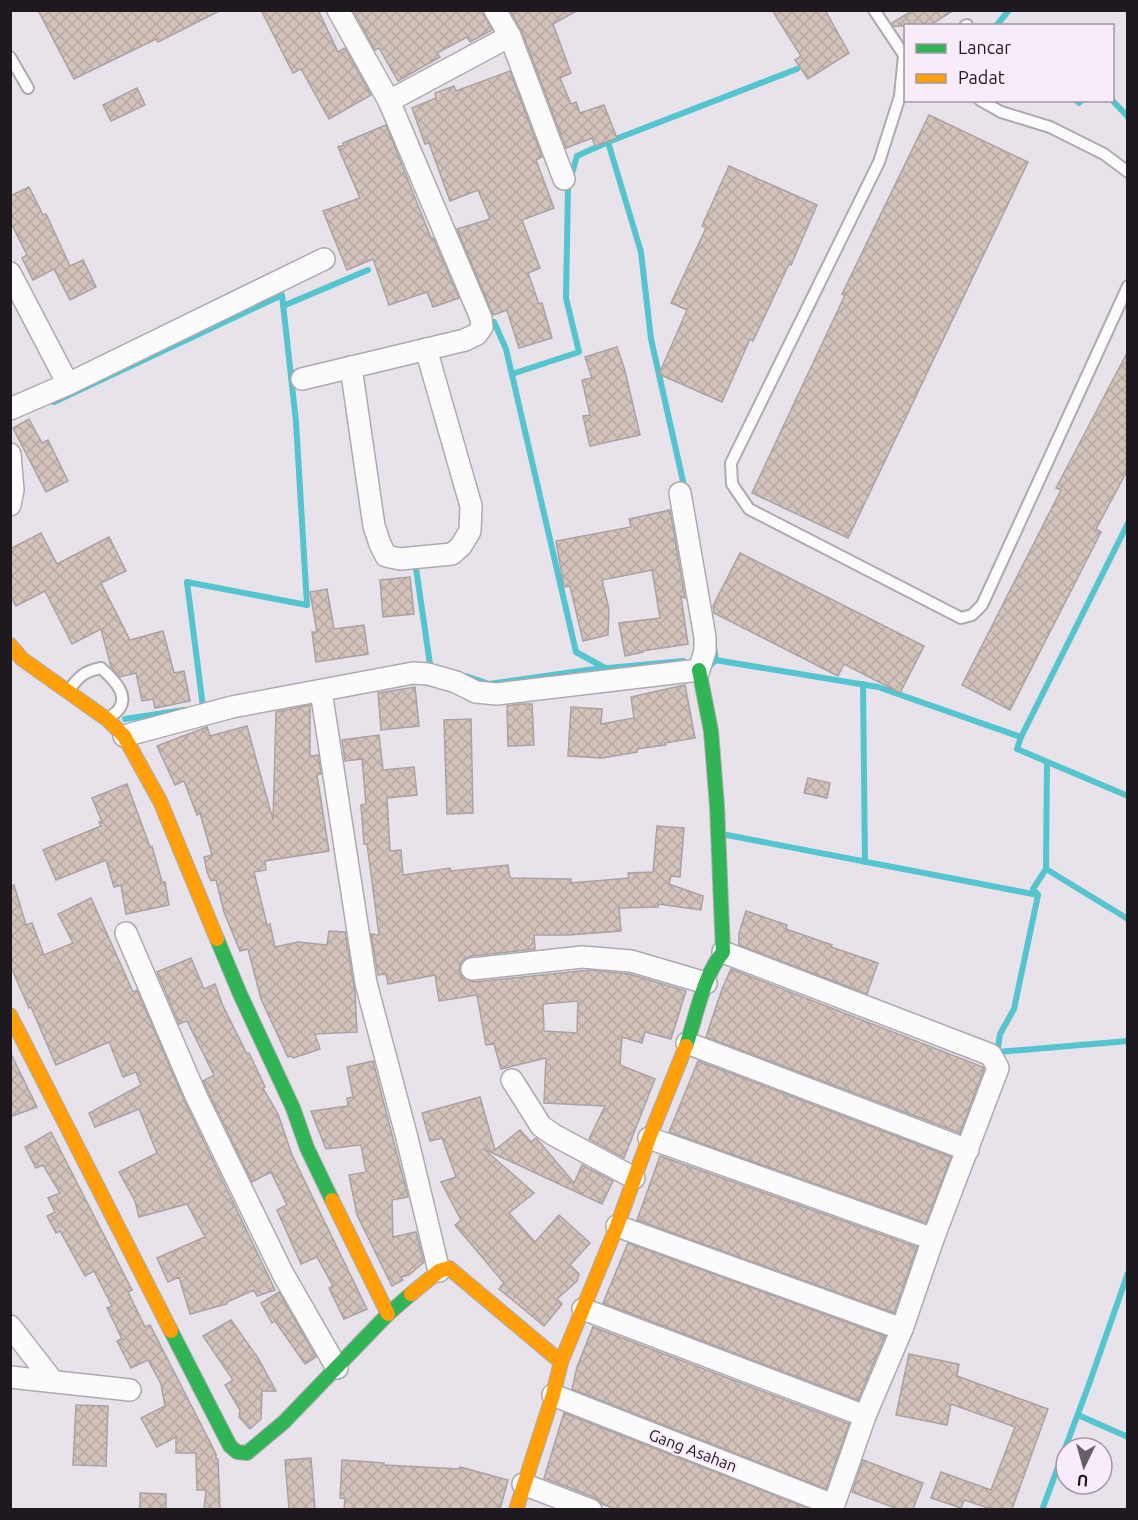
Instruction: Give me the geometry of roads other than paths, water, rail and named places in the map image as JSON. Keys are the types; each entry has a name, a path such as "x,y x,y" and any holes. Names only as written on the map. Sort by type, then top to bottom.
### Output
{"street":[{"path":"302,379 465,340 477,334 482,327 481,318 388,101 338,10"},
{"path":"495,10 510,36 564,179"},
{"path":"388,101 510,36"},
{"path":"10,409 68,384 324,259"},
{"path":"10,273 68,384"},
{"path":"351,367 374,526 386,556 400,560 452,554 461,546 470,531 471,506 426,350"},
{"path":"10,454 13,489 10,505"},
{"path":"516,1509 553,1395 561,1362 617,1226 687,1042 706,983 714,963 723,952 711,731 699,670 705,651 705,637 680,493"},
{"path":"10,645 22,659 108,720 124,736 160,801 240,994 293,1108 307,1148 388,1314"},
{"path":"124,736 232,706 413,673 428,674 456,682 476,692 497,694 699,670"},
{"path":"321,691 366,983 439,1271"},
{"path":"126,933 196,1096 283,1274 337,1368"},
{"path":"723,952 991,1055 998,1068 933,1239 902,1329 865,1416 832,1507"},
{"path":"472,969 582,957 601,958 631,961 706,983"},
{"path":"10,1016 230,1446 237,1452 247,1453 284,1422 388,1314 439,1271 449,1268 561,1362"},
{"path":"687,1042 968,1150"},
{"path":"512,1080 541,1126 554,1136 634,1178"},
{"path":"649,1138 933,1239"},
{"path":"617,1226 902,1329"},
{"path":"583,1309 865,1416"},
{"path":"10,1326 52,1380"},
{"path":"10,1377 130,1390"},
{"name":"Gang Asahan","path":"553,1395 832,1507"},
{"path":"523,1484 591,1509"}],"lane":[{"path":"874,10 904,59 900,96 879,162 731,464 732,484 749,509 961,618 972,615 981,605 1128,286"},
{"path":"10,57 28,88"},
{"path":"984,102 1001,112 1050,127 1104,154 1128,172"},
{"path":"67,692 78,678 88,671 101,668 115,681 122,699 120,708 108,720"}],"waterway":[{"path":"998,24 1009,10"},
{"path":"685,490 651,339 641,252 608,142 797,69"},
{"path":"1114,102 1128,117"},
{"path":"512,374 579,352 566,298 568,187 577,156 608,142"},
{"path":"283,306 368,270"},
{"path":"54,402 282,295 296,422 307,605 187,582 203,707"},
{"path":"494,322 506,349 576,652 605,668"},
{"path":"1021,737 1128,523"},
{"path":"416,568 430,664"},
{"path":"707,668 716,660 714,647"},
{"path":"715,660 878,687 1021,737 1017,749 1128,796"},
{"path":"466,676 489,684 587,670 683,661"},
{"path":"863,684 865,862"},
{"path":"125,719 184,710"},
{"path":"997,1055 1000,1034 1014,1009 1038,895 1033,889 1046,869 1047,762"},
{"path":"727,835 1038,895"},
{"path":"1046,869 1128,919"},
{"path":"997,1052 1128,1041"},
{"path":"1042,1510 1128,1273"},
{"path":"1078,1415 1128,1437"}]}
